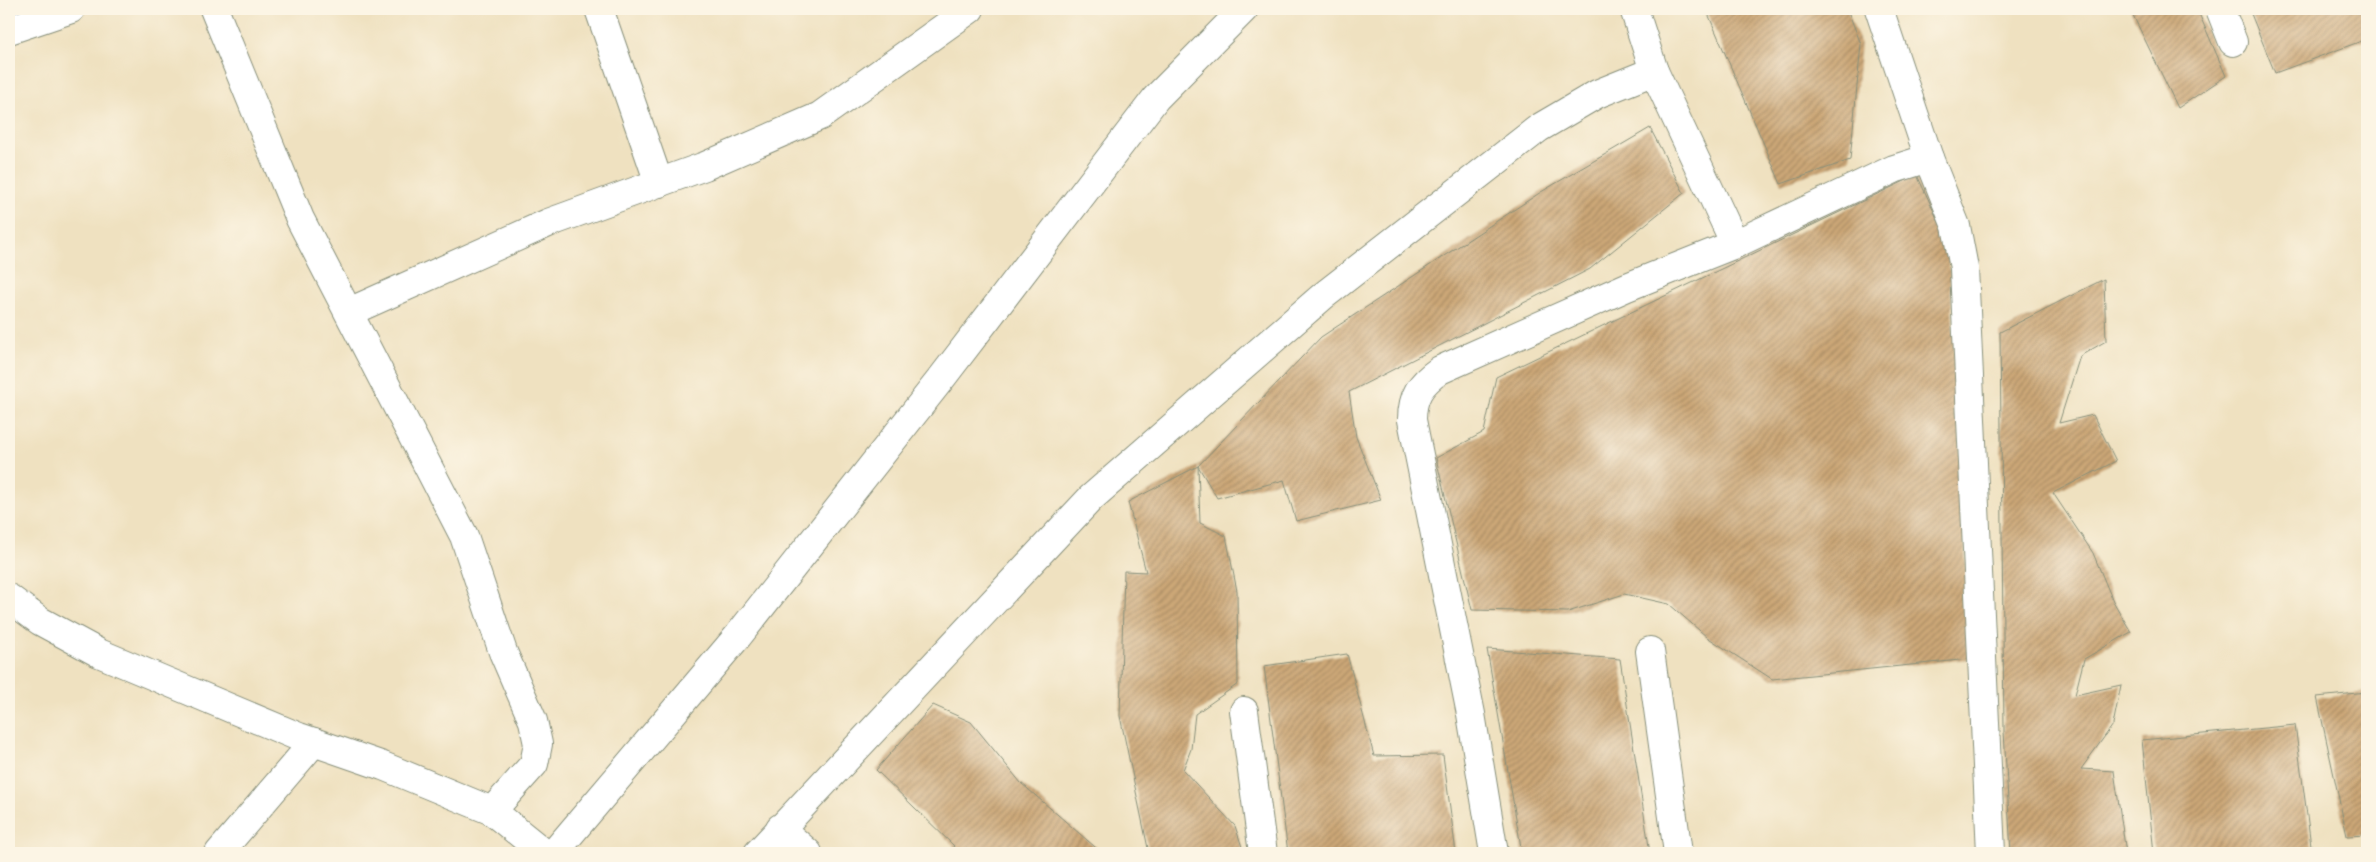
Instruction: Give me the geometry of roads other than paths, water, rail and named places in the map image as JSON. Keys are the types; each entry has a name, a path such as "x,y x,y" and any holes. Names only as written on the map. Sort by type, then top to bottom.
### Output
{"street":[{"path":"9,30 71,9"},
{"path":"214,9 300,218 464,536 503,652 533,721 538,744 534,764 492,811"},
{"path":"599,9 659,183"},
{"path":"349,312 548,223 705,166 820,116 970,9"},
{"path":"554,853 744,628 938,383 1156,98 1244,9"},
{"path":"1634,9 1654,71 1735,244"},
{"path":"1879,9 1929,158 1956,226 1964,268 1991,853"},
{"path":"2220,9 2233,42"},
{"path":"758,853 1091,498 1323,296 1539,128 1597,94 1654,71"},
{"path":"1494,853 1471,714 1412,420 1412,405 1425,381 1440,370 1627,287 1735,244 1894,170 1929,158"},
{"path":"9,598 40,621 99,653 314,742 383,766 492,811 544,853"},
{"path":"1650,651 1678,853"},
{"path":"1244,711 1263,853"},
{"path":"219,853 314,742"},
{"path":"780,828 808,853"}]}
